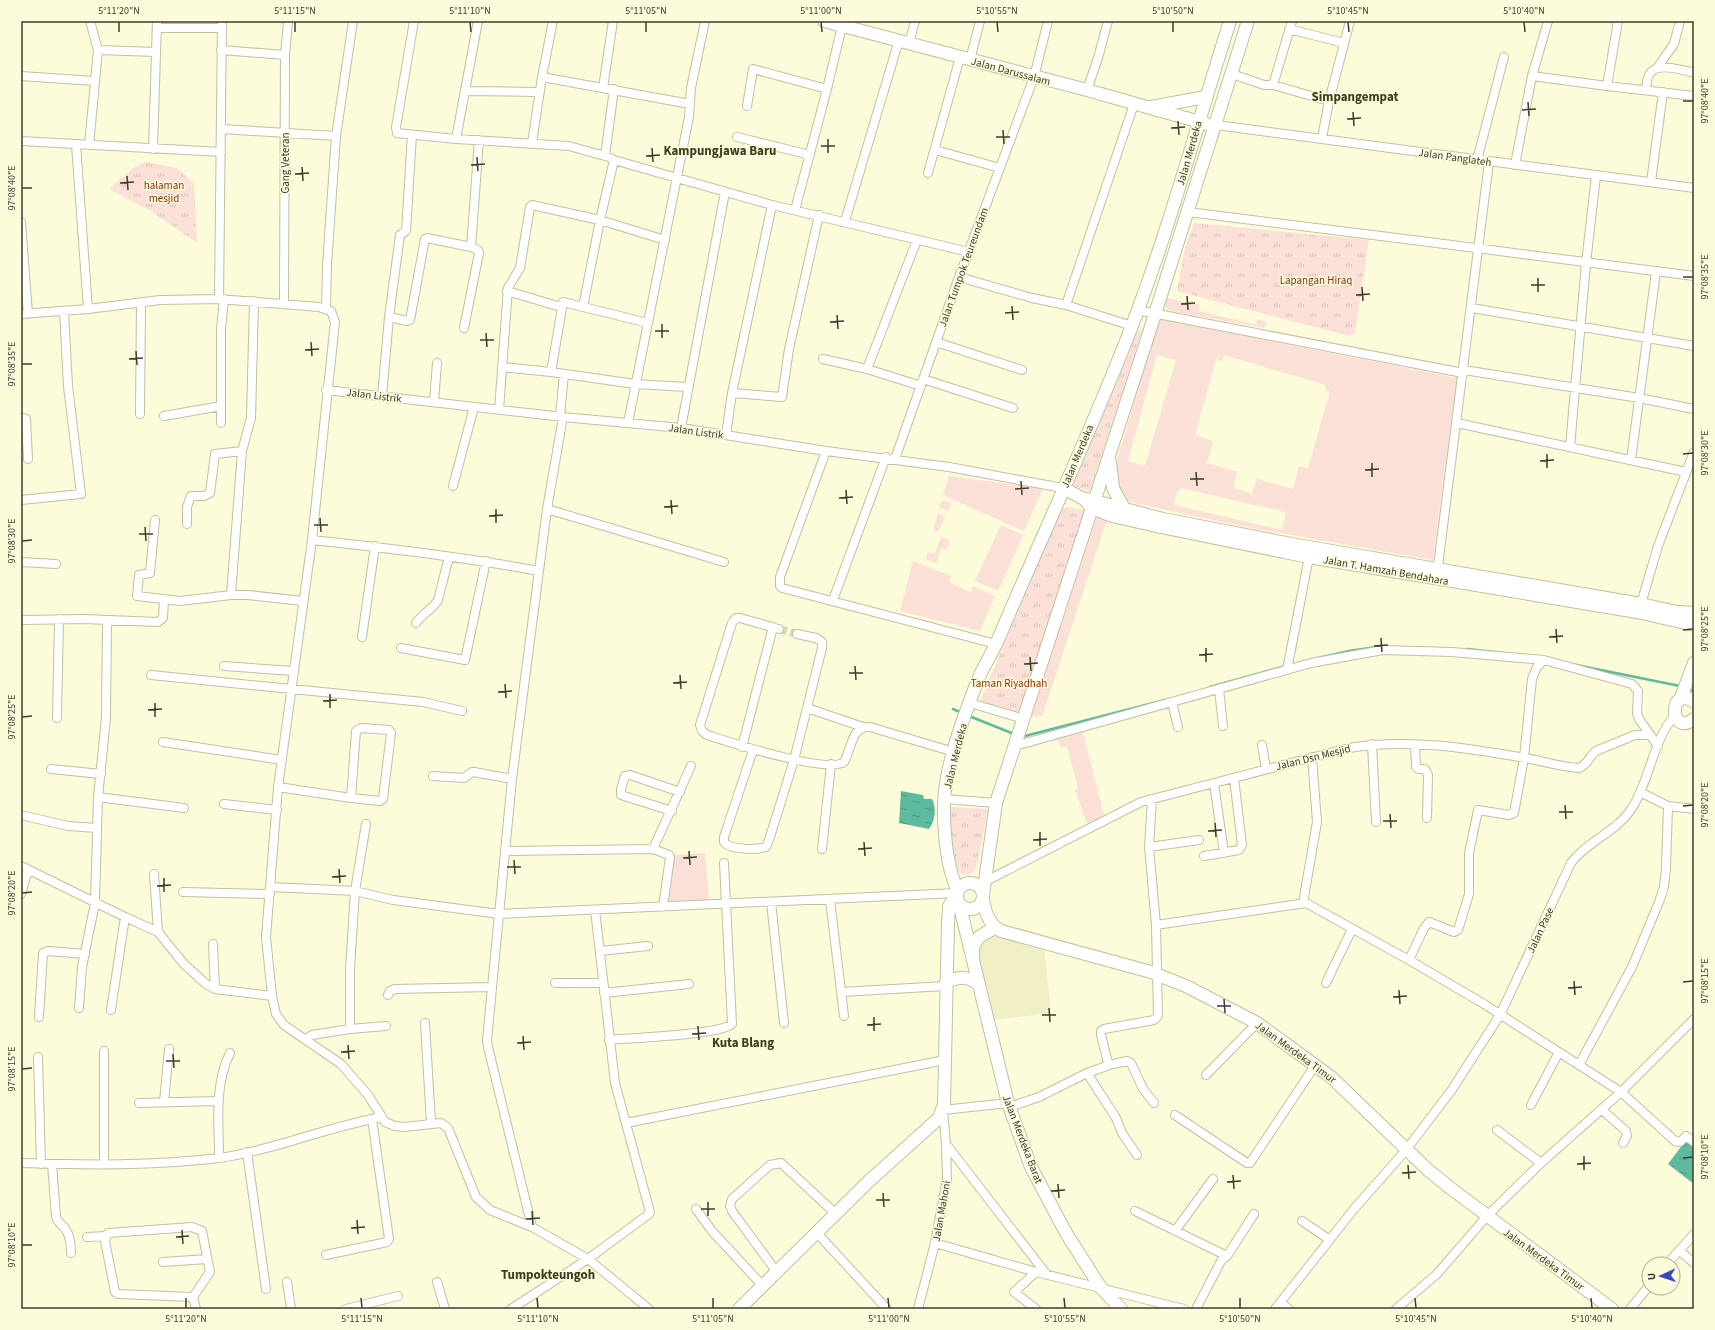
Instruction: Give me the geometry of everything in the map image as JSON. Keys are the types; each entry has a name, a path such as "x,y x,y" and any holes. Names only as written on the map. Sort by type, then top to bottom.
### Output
{"main road":[{"name":"Jalan Darussalam","path":"824,21 842,23 965,59 1087,90 1185,119 1216,125"},
{"name":"Jalan Merdeka","path":"958,895 946,849 945,799 947,778 963,722 981,674 996,644 1132,326 1179,188 1230,21"},
{"name":"Jalan Merdeka","path":"984,902 989,845 996,804 1023,722 1090,502 1110,453 1248,21"},
{"path":"1148,107 1206,97"},
{"path":"1179,188 1187,133 1185,119"},
{"path":"1110,453 1110,469 1113,488 1125,510"},
{"name":"Jalan T. Hamzah Bendahara","path":"1063,488 1090,502 1112,516 1309,557 1437,574 1535,590 1676,616 1694,614"},
{"name":"Jalan T. Hamzah Bendahara","path":"1090,502 1163,519 1437,574"},
{"name":"Jalan T. Hamzah Bendahara","path":"1535,590 1641,604 1676,616 1694,625"},
{"path":"1692,721 1682,722 1676,716 1674,709 1694,663"},
{"path":"1683,691 1686,699 1694,702"},
{"path":"739,1309 817,1233 835,1213 939,1118 943,1110 949,906 958,895 963,885 970,882 981,888 984,902 996,928 978,937 973,949 973,962"},
{"path":"958,895 965,908 974,909 984,902"},
{"name":"Jalan Merdeka Barat","path":"958,895 1008,1105 1031,1167 1049,1203 1101,1288 1121,1309"},
{"path":"947,945 951,937 984,902"},
{"name":"Jalan Merdeka Timur","path":"996,928 1008,934 1134,967 1159,976 1188,987 1257,1023 1316,1064 1340,1085 1406,1150 1444,1183 1612,1309"},
{"path":"946,984 959,978 968,978 979,985"}],"street":[{"path":"89,145 98,50 90,21"},
{"name":"Gang Veteran","path":"284,304 285,55 288,21"},
{"path":"326,309 327,265 336,136 352,21"},
{"path":"414,21 396,127 397,133 456,139 569,146 725,192 969,252"},
{"path":"456,139 478,21"},
{"path":"532,143 542,77 553,21"},
{"path":"603,88 613,21"},
{"path":"628,423 665,240 690,104 693,77 705,21"},
{"path":"845,221 904,42 915,21"},
{"path":"928,174 965,59 980,21"},
{"name":"Jalan Tumpok Teureundam","path":"895,459 959,277 1034,77 1048,21"},
{"path":"1087,90 1098,58 1108,21"},
{"path":"1273,85 1292,21"},
{"path":"1322,138 1329,101 1350,21"},
{"path":"1515,165 1532,76 1548,21"},
{"path":"1607,86 1618,21"},
{"path":"1646,90 1648,77 1651,71 1657,68 1674,44 1680,21"},
{"path":"795,210 827,89 842,23"},
{"path":"153,149 157,24 221,25 221,424"},
{"path":"1289,30 1344,43"},
{"path":"98,50 156,52"},
{"path":"221,50 285,55"},
{"path":"1478,160 1504,57"},
{"path":"1657,68 1694,73"},
{"path":"747,106 753,69 827,89"},
{"path":"1232,74 1329,101"},
{"path":"21,76 94,81"},
{"path":"1532,76 1694,96"},
{"path":"542,77 690,104"},
{"path":"605,156 614,89"},
{"path":"465,91 540,92"},
{"path":"1651,182 1663,92"},
{"path":"1066,305 1134,104"},
{"name":"Jalan Panglateh","path":"1216,125 1694,188"},
{"path":"221,129 336,136"},
{"path":"382,396 389,317 400,235 406,231 412,135"},
{"path":"738,137 810,155"},
{"path":"471,247 478,140"},
{"path":"21,141 221,152"},
{"path":"76,145 88,309"},
{"path":"936,150 1000,168"},
{"path":"583,307 600,220 614,160"},
{"path":"1437,574 1472,308 1489,162"},
{"path":"1570,447 1586,263 1596,176"},
{"path":"681,428 687,387 725,192"},
{"path":"726,435 732,393 772,204"},
{"path":"499,410 507,291 520,268 530,207 532,205 600,220 665,240"},
{"path":"1188,212 1374,234 1479,249 1694,276"},
{"path":"732,393 782,397 789,349 819,215"},
{"path":"21,222 25,314 64,312 160,300 221,299 254,301 331,310 334,322 312,540 278,787 266,937 272,996 279,1019 341,1064 368,1095 385,1122 395,1126 441,1123 448,1128 476,1197 482,1205 532,1227 588,1259 649,1309"},
{"path":"389,317 407,321 410,320 424,239 427,238 471,247 478,250 479,253 464,328"},
{"path":"867,369 917,240"},
{"path":"1631,460 1646,337 1656,272"},
{"path":"959,277 1032,298 1066,305 1132,326"},
{"path":"507,291 561,307"},
{"path":"231,595 242,451 251,418 254,301"},
{"path":"551,372 563,302 648,323"},
{"path":"140,414 141,303"},
{"path":"1472,308 1694,346"},
{"path":"1137,310 1463,372 1575,387 1694,409"},
{"path":"21,500 81,494 68,386 64,312"},
{"path":"936,342 1022,370"},
{"path":"823,359 922,382 1013,408"},
{"path":"434,402 437,363"},
{"path":"502,367 551,372 635,384 687,387"},
{"path":"532,1227 488,1047 492,988 512,779 547,510 562,417 564,374"},
{"name":"Jalan Listrik","path":"326,390 562,417 681,428 826,451 886,457 1063,488"},
{"path":"164,416 221,406"},
{"path":"453,486 474,407"},
{"path":"21,418 26,419 28,459"},
{"path":"1457,423 1686,472"},
{"path":"187,524 187,507 191,496 204,496 210,493 215,454 242,451"},
{"path":"826,451 779,583 782,588 833,600 996,644"},
{"path":"1641,604 1658,546 1694,452"},
{"path":"833,600 886,457"},
{"path":"547,510 724,562"},
{"path":"155,520 150,573 139,575 136,594 138,596 180,601 248,594 303,601"},
{"path":"312,540 376,546 486,561 539,571"},
{"path":"362,637 376,546"},
{"path":"416,623 423,613 436,604 438,600 449,557"},
{"path":"1287,665 1309,557"},
{"path":"401,648 465,660 486,561"},
{"path":"21,562 56,564"},
{"path":"21,620 59,619 161,622 164,618 164,600"},
{"path":"742,747 776,628 736,618 732,623 700,725 702,731 707,735 742,747 794,760 831,764 844,762 856,732 863,727"},
{"path":"56,718 59,619"},
{"path":"79,1008 85,954 95,903 98,798 106,718 107,620"},
{"path":"754,750 724,837 724,842 728,846 753,849 766,848 794,760 822,648 822,642 816,638 798,634"},
{"path":"1015,745 1219,689 1287,665 1383,650 1452,652 1544,660 1635,685 1638,691 1638,716 1649,735 1658,746"},
{"path":"1410,960 1429,922 1454,932 1458,930 1469,894 1469,853 1478,810 1512,814 1524,758 1532,679 1537,668 1544,660"},
{"path":"224,666 293,671"},
{"path":"150,675 423,702 462,711"},
{"path":"1219,689 1222,726"},
{"path":"1172,702 1178,727"},
{"path":"969,705 1023,722"},
{"path":"807,708 863,727 870,727 954,752"},
{"name":"Jalan Pase","path":"1278,1306 1354,1209 1406,1150 1451,1091 1500,1015 1571,864 1582,851 1628,814 1640,792 1666,727 1676,716"},
{"path":"278,787 351,798 380,801 383,799 391,735 388,730 361,728 356,731 351,798"},
{"name":"Jalan Dsn Mesjid","path":"986,881 1134,806 1152,799 1349,748 1372,744 1415,745 1524,758 1579,768 1585,765 1592,754 1596,751 1635,735 1649,735"},
{"path":"163,742 282,760"},
{"path":"1372,744 1376,822"},
{"path":"1262,745 1266,769"},
{"path":"1415,745 1417,768 1425,769 1428,775 1427,818"},
{"path":"1303,903 1317,822 1312,758"},
{"path":"822,849 831,764"},
{"path":"653,849 672,811 691,766"},
{"path":"51,769 101,774"},
{"path":"433,776 464,778 474,772 512,779"},
{"path":"672,811 621,796 621,789 625,776 630,775 680,792"},
{"path":"1204,856 1239,850 1243,842 1234,778"},
{"path":"1214,783 1224,853"},
{"path":"1640,792 1668,806 1694,809"},
{"path":"98,798 184,808"},
{"path":"945,799 996,804"},
{"path":"1109,1065 1100,1035 1101,1031 1157,1018 1159,1014 1159,976 1156,924 1149,847 1152,799"},
{"path":"224,804 277,810"},
{"path":"1579,1065 1632,967 1659,902 1664,887 1668,806"},
{"path":"21,815 68,826 97,828"},
{"path":"350,1029 350,969 355,891 366,824"},
{"path":"1149,847 1199,840"},
{"path":"505,851 653,849 669,855 670,857 662,907"},
{"path":"608,1040 705,1032 729,1028 732,1024 724,863"},
{"path":"21,894 25,868 124,918 158,932 184,964 206,984 215,989 272,996"},
{"path":"154,874 158,932"},
{"path":"183,892 270,890 355,891 393,900 499,914 958,895"},
{"path":"830,900 844,1016"},
{"path":"771,902 784,1023"},
{"path":"1156,924 1303,903 1410,960 1559,1052 1621,1092 1675,1141 1680,1142 1686,1136 1694,1142"},
{"path":"512,1309 588,1259 650,1213 615,1083 608,1040 595,910"},
{"path":"111,1010 124,918"},
{"path":"1326,983 1352,929"},
{"path":"212,944 215,989"},
{"path":"600,951 648,946"},
{"path":"39,1017 43,953 48,951 85,954"},
{"path":"555,983 603,983"},
{"path":"604,993 689,984"},
{"path":"841,992 946,984"},
{"path":"388,996 390,991 395,989 492,988"},
{"path":"1396,1309 1437,1274 1487,1216 1541,1163 1621,1092 1694,1019"},
{"path":"1206,1076 1257,1023"},
{"path":"424,1024 431,1123"},
{"path":"306,1039 312,1035 350,1029 386,1026"},
{"path":"164,1102 169,1049"},
{"path":"104,1051 104,1164"},
{"path":"1531,1105 1559,1052"},
{"path":"219,1158 218,1102 224,1067 230,1053"},
{"path":"38,1057 41,1164"},
{"path":"626,1123 945,1060"},
{"path":"943,1110 1008,1105 1039,1097 1109,1065 1127,1061 1131,1062 1143,1089 1154,1103"},
{"path":"1175,1115 1248,1163 1316,1064"},
{"path":"1087,1074 1116,1118 1122,1134 1137,1155"},
{"path":"139,1103 218,1102"},
{"path":"1601,1109 1627,1133 1622,1142"},
{"name":"Jalan Mahoni","path":"918,1309 935,1244 947,1179 943,1110"},
{"path":"21,1163 148,1163 219,1158 382,1117"},
{"path":"326,1255 387,1242 389,1240 372,1119"},
{"path":"1497,1130 1541,1163"},
{"path":"946,1144 1047,1275"},
{"path":"247,1152 266,1289"},
{"path":"776,1272 732,1211 730,1206 732,1199 770,1165 781,1163 835,1213"},
{"path":"52,1164 56,1217 58,1223 66,1229 71,1243 71,1253"},
{"path":"1175,1231 1213,1179"},
{"path":"696,1209 712,1231 762,1285"},
{"path":"1134,1211 1227,1256"},
{"path":"1196,1309 1221,1261 1227,1256 1254,1214"},
{"path":"1302,1221 1330,1240"},
{"path":"87,1237 106,1236 108,1233 192,1228 202,1231 210,1272 193,1297 196,1309"},
{"path":"817,1233 886,1309"},
{"path":"1674,1256 1694,1234"},
{"path":"106,1236 105,1241 115,1292 118,1294 193,1297"},
{"path":"935,1244 1047,1275 1184,1309"},
{"path":"1679,1250 1694,1263"},
{"path":"163,1262 207,1259"},
{"path":"1036,1272 1014,1292 1036,1309"},
{"path":"287,1282 291,1309"},
{"path":"437,1282 445,1309"},
{"path":"346,1309 398,1296"},
{"path":"1630,1309 1641,1296"},
{"path":"1278,1306 1289,1309"}],"shaded area":[{"path":"990,933 1044,947 1051,1013 992,1020 978,961 982,940"}],"green space":[{"name":"halaman mesjid","path":"145,162 176,168 194,183 197,243 151,211 109,189 133,168"},
{"name":"Lapangan Hiraq","path":"1194,223 1369,240 1355,332 1350,336 1177,291 1185,248"},
{"path":"1167,298 1200,305 1199,311 1256,325 1257,319 1266,322 1265,328 1171,311 1167,309 1165,305"},
{"path":"1159,319 1457,378 1433,560 1246,527 1125,501 1116,481 1117,460","holes":["1157,355 1176,360 1145,466 1128,461","1224,355 1326,385 1325,390 1330,391 1308,468 1299,466 1293,489 1257,479 1252,494 1233,488 1237,472 1207,463 1213,441 1195,435 1216,359 1222,361","1181,488 1286,512 1282,530 1174,505 1177,492"]},
{"path":"1143,327 1091,488 1089,491 1075,486 1074,483 1138,331"},
{"path":"949,476 1043,489 1024,531 943,495"},
{"path":"942,500 951,503 951,505 948,511 941,508 938,514 945,517 938,532 933,530"},
{"name":"Taman Riyadhah","path":"1067,507 1091,511 1020,713 980,701 1061,510"},
{"path":"1097,517 1107,520 1043,714 1041,716 1031,717"},
{"path":"1001,525 1023,535 998,591 975,581"},
{"path":"941,537 950,541 946,550 941,548 936,563 926,559 928,552 935,554"},
{"path":"913,561 951,576 949,582 970,592 973,586 995,596 980,631 900,611"},
{"path":"1082,729 1104,815 1087,824 1075,790 1078,788 1067,746 1061,747 1056,737"},
{"path":"952,807 988,809 977,865 973,872 968,875 960,873 956,867 954,859 951,837"},
{"path":"705,853 709,900 666,901 673,855"}],"water":[{"path":"901,791 923,795 924,799 932,799 935,814 929,829 899,823"},
{"path":"1686,1140 1694,1147 1694,1184 1668,1164"}],"waterway":[{"path":"1318,658 1376,647"},
{"path":"1467,649 1504,653"},
{"path":"1576,665 1680,686"},
{"path":"1210,687 1286,666"},
{"path":"1687,689 1694,691"},
{"path":"1021,737 1165,700"},
{"path":"953,709 962,713"},
{"path":"969,716 1014,734"}],"tunnel":[{"path":"779,629 797,634"}],"district":[{"name":"Simpangempat","path":"1355,96"},
{"name":"Kampungjawa Baru","path":"720,150"},
{"name":"Kuta Blang","path":"743,1042"},
{"name":"Tumpokteungoh","path":"548,1274"}]}
